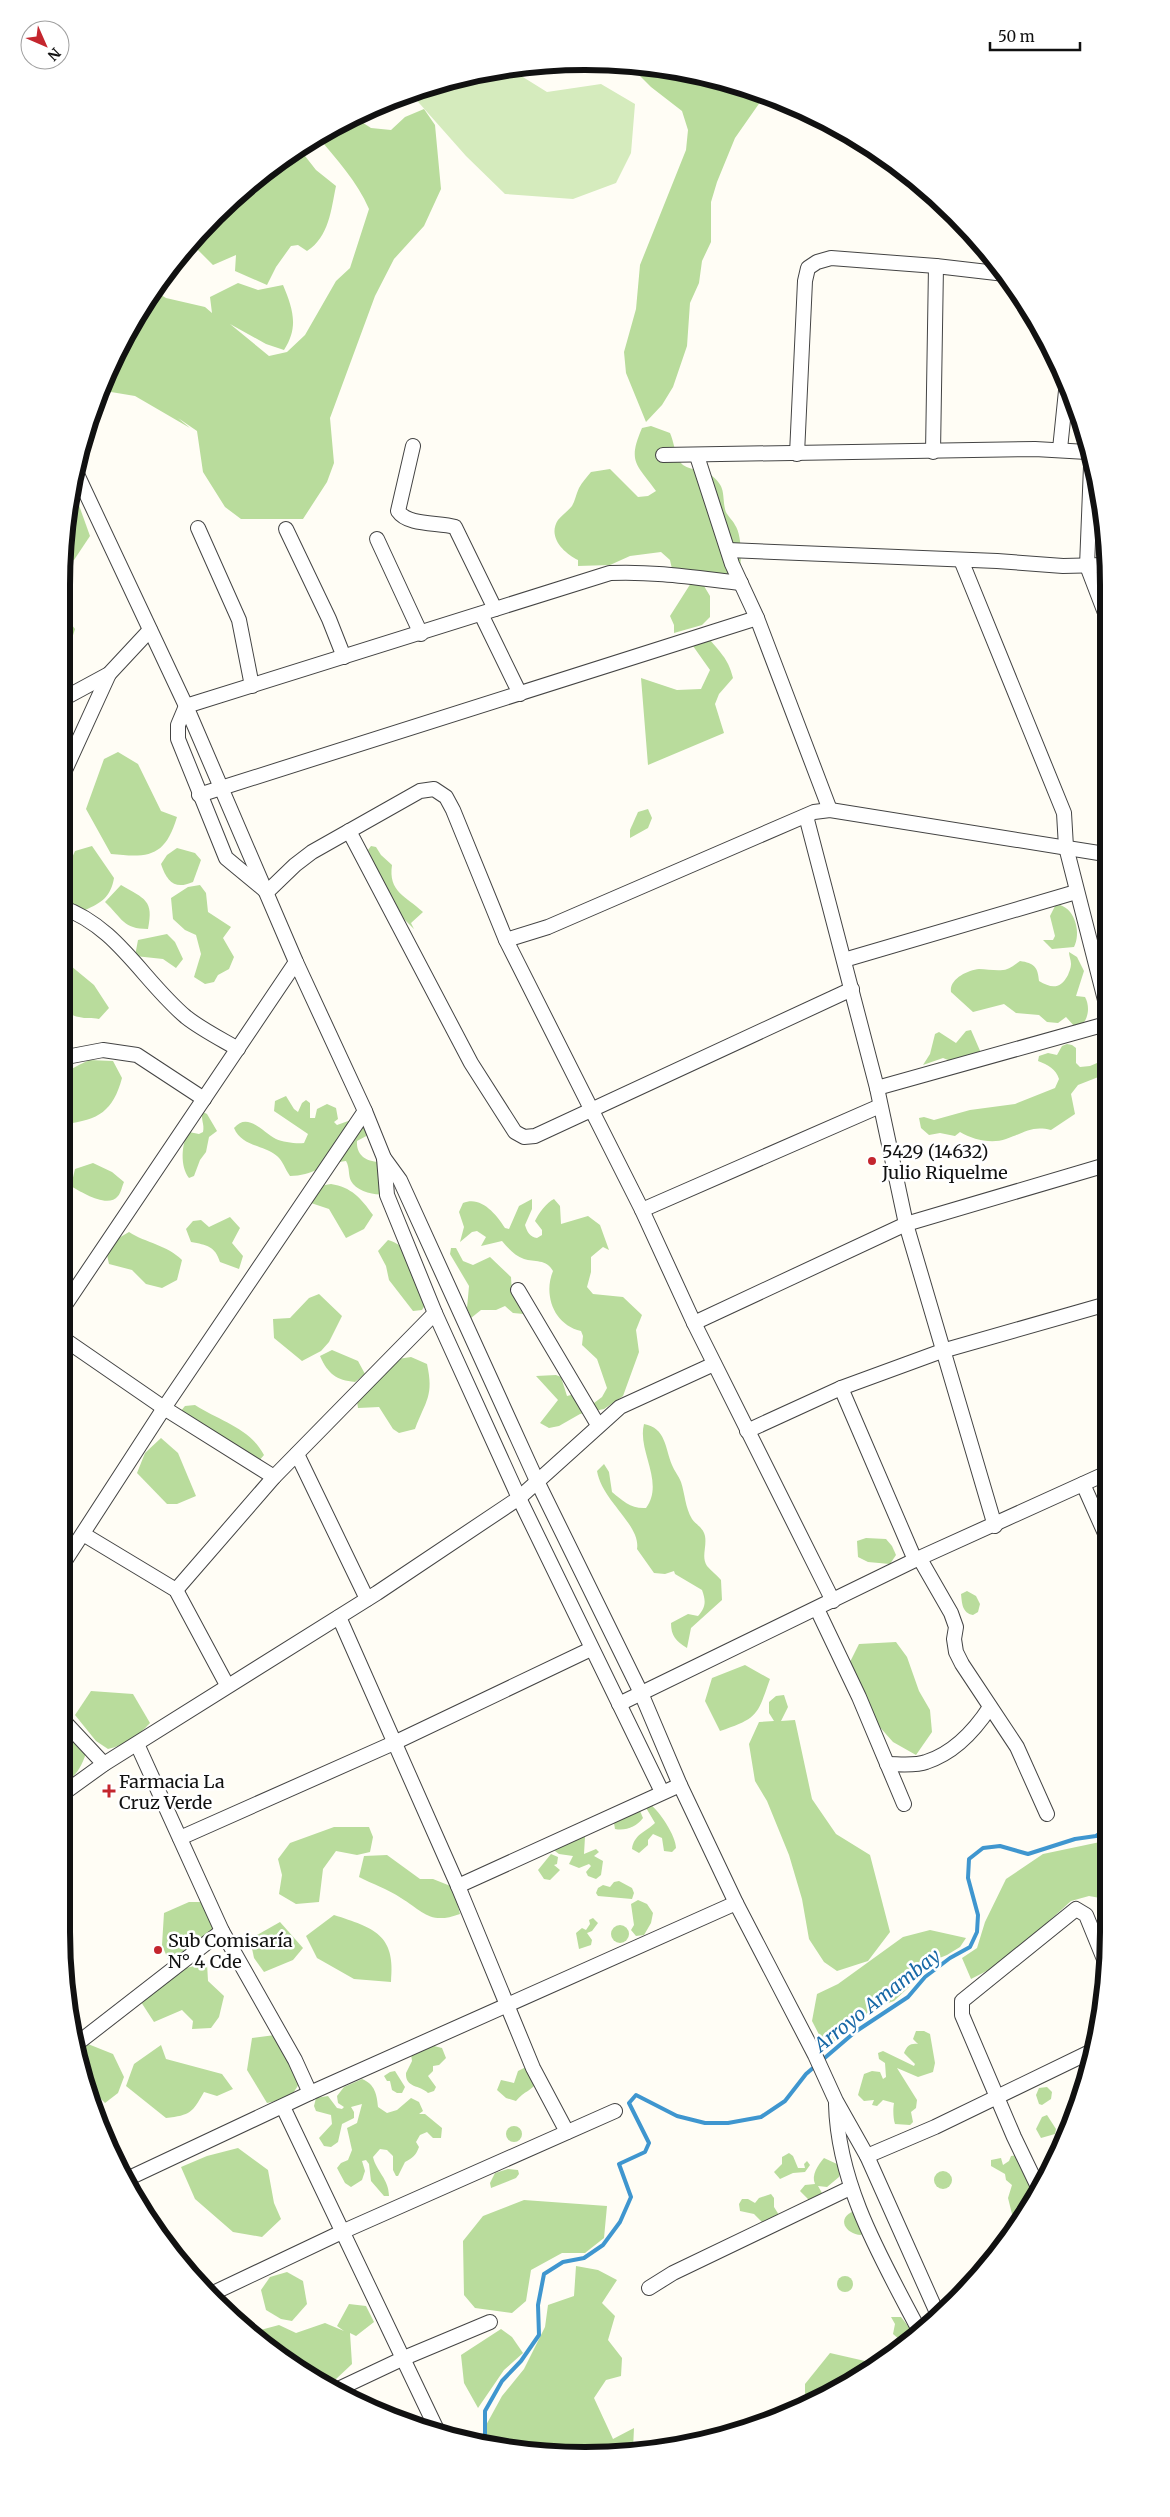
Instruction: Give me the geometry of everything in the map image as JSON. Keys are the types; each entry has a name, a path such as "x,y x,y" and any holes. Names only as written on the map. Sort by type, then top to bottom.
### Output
{"street":[{"path":"797,454 805,281 808,268 817,262 831,258 995,273"},
{"path":"934,452 936,266"},
{"path":"1060,449 1065,399"},
{"path":"413,446 398,511 408,520 446,524 455,528 495,609"},
{"path":"664,456 1060,449 1082,451"},
{"path":"697,456 728,550 757,618 830,810"},
{"path":"81,482 186,706 296,962 365,1111 384,1158 400,1180 537,1481 641,1693 680,1785 736,1903 815,2055 836,2101 867,2156 935,2309"},
{"path":"1090,486 1087,566 1100,602"},
{"path":"198,528 239,620 252,686"},
{"path":"286,529 330,619 344,658"},
{"path":"377,539 421,634"},
{"path":"728,550 1063,566 1099,565"},
{"path":"961,560 1064,813 1066,848 1100,982"},
{"path":"186,706 421,634 610,573 678,574 741,583"},
{"path":"481,614 520,694"},
{"path":"198,795 757,618"},
{"path":"70,759 109,674 150,630"},
{"path":"70,695 109,674"},
{"path":"186,706 178,725 178,739 198,795 226,858 267,892"},
{"path":"267,892 306,856 420,791 434,789 446,797 506,940 642,1210 714,1364 833,1601"},
{"path":"506,940 548,927 806,816 830,810 1100,853"},
{"path":"806,816 878,1088 880,1106 906,1224 942,1352 995,1526"},
{"path":"349,832 471,1064 515,1132 524,1137 534,1136 852,989"},
{"path":"844,960 1076,892"},
{"path":"70,910 112,936 145,975 186,1017 238,1049"},
{"path":"70,1299 296,962"},
{"path":"878,1088 1100,1026"},
{"path":"70,1056 103,1050 138,1055 204,1099"},
{"path":"642,1210 880,1106"},
{"path":"70,1554 164,1408 365,1111"},
{"path":"384,1158 386,1195 434,1313 591,1650 662,1792"},
{"path":"694,1323 906,1224 1100,1167"},
{"path":"518,1290 598,1425"},
{"path":"747,1431 841,1388 942,1352 1100,1306"},
{"path":"176,1590 274,1477 434,1313"},
{"path":"70,1343 164,1408 274,1477"},
{"path":"70,1789 104,1764 228,1685 366,1600 519,1498 598,1425 634,1399 714,1364"},
{"path":"841,1388 918,1559 951,1613 956,1627 954,1639 956,1652 1017,1747 1047,1814"},
{"path":"297,1454 366,1600"},
{"path":"619,1704 918,1559 995,1526 1100,1476"},
{"path":"1083,1484 1100,1521"},
{"path":"83,1534 176,1590 228,1685"},
{"path":"817,1609 859,1697 904,1804"},
{"path":"339,1617 396,1742 458,1886 533,2068 567,2132"},
{"path":"180,1838 396,1742 591,1650"},
{"path":"887,1764 926,1763 958,1744 978,1726 990,1707"},
{"path":"70,1728 104,1764"},
{"path":"137,1744 222,1931 295,2060 310,2093"},
{"path":"458,1886 680,1785"},
{"path":"132,2177 310,2093 736,1903"},
{"path":"1036,2182 996,2097 962,2016 962,2001 1076,1909 1086,1915 1100,1948"},
{"path":"82,2040 222,1931"},
{"path":"867,2156 935,2127 1085,2055"},
{"path":"836,2101 840,2146 850,2188 888,2270 917,2326"},
{"path":"282,2107 344,2231 434,2424"},
{"path":"217,2291 344,2231 615,2111"},
{"path":"649,2288 673,2273 850,2188"},
{"path":"343,2387 404,2358 490,2322"}],"green space":[{"path":"637,73 685,80 761,101 735,138 717,182 711,202 711,242 702,261 699,283 690,303 687,346 673,387 662,405 646,422 626,373 624,352 636,309 640,265 686,150 688,130 682,111 651,87"},
{"path":"518,74 547,92 601,84 635,104 631,153 616,183 573,199 505,194 466,156 415,99 485,80"},
{"path":"424,109 435,125 441,189 424,226 394,259 375,296 330,418 334,463 327,482 303,519 241,519 225,507 203,472 197,431 178,418 190,428 135,396 108,391 109,388 139,327 160,294 166,298 205,307 212,313 210,297 238,283 258,290 283,285 293,318 292,334 284,350 266,344 230,324 269,356 287,352 305,335 336,281 350,268 369,209 353,180 322,142 361,121 371,128 391,130 405,117"},
{"path":"304,154 316,170 336,186 325,231 307,251 298,245 291,246 276,267 267,285 235,271 236,255 213,265 197,249 199,244 245,198 271,176"},
{"path":"651,426 670,433 677,456 683,465 708,473 716,479 722,490 726,511 737,529 740,542 741,562 739,573 701,581 710,596 710,617 702,625 674,633 674,625 670,616 691,583 672,569 670,560 661,552 630,556 610,565 578,566 578,560 567,553 559,544 555,532 558,520 572,506 580,486 591,472 610,469 638,497 648,496 656,491 639,468 635,456 635,449 642,428"},
{"path":"77,500 90,536 74,560 71,560 71,551"},
{"path":"70,623 75,629 70,645"},
{"path":"692,636 707,636 723,655 731,671 733,678 719,694 715,704 724,733 648,765 641,678 677,690 701,689 710,670 693,646"},
{"path":"118,752 138,764 161,811 177,817 167,840 154,852 145,855 111,854 86,809 104,759"},
{"path":"648,809 652,818 648,828 630,838 630,830 638,812"},
{"path":"92,846 114,878 111,890 105,898 85,910 70,904 70,862 75,851"},
{"path":"371,846 376,847 381,855 392,865 391,874 396,888 423,912 411,923 414,929 400,915 394,900 387,893 368,850"},
{"path":"177,848 195,853 201,860 193,882 181,885 172,883 163,870 161,864 167,855"},
{"path":"121,885 146,901 150,912 148,929 128,925 105,902"},
{"path":"200,885 206,893 208,912 231,927 223,938 234,957 229,969 218,975 214,982 205,984 194,977 201,954 196,935 185,930 173,919 171,898 188,887"},
{"path":"1060,905 1070,912 1076,923 1076,942 1074,947 1052,949 1043,940 1053,940 1055,936 1050,916 1055,906"},
{"path":"167,934 175,942 183,959 176,968 163,959 135,956 138,940"},
{"path":"1069,952 1077,957 1084,971 1076,996 1085,997 1088,1006 1086,1019 1076,1028 1066,1017 1058,1023 1047,1022 1039,1015 1016,1013 1004,1004 973,1012 951,992 953,983 965,973 979,969 1005,969 1012,967 1020,961 1034,966 1038,972 1039,981 1051,986 1058,985 1065,980 1070,970"},
{"path":"70,966 94,985 109,1008 99,1019 82,1018 70,1014"},
{"path":"971,1030 981,1053 953,1062 943,1058 923,1065 930,1054 935,1034 939,1032 956,1043 966,1031"},
{"path":"1067,1044 1076,1048 1076,1063 1080,1067 1090,1066 1100,1062 1100,1076 1078,1085 1071,1094 1075,1114 1051,1130 1038,1128 1006,1139 989,1141 977,1139 960,1132 955,1136 940,1133 929,1135 921,1128 919,1118 924,1117 934,1120 970,1110 1015,1104 1055,1088 1059,1079 1058,1076 1051,1068 1038,1061 1039,1056 1048,1053 1057,1055 1062,1046"},
{"path":"89,1060 113,1061 122,1078 114,1099 103,1112 87,1120 70,1123 70,1070"},
{"path":"286,1096 298,1112 302,1103 306,1100 310,1103 310,1118 315,1118 317,1109 327,1104 336,1108 338,1119 334,1122 337,1125 351,1120 361,1121 370,1134 357,1141 358,1151 363,1157 371,1161 380,1162 394,1181 385,1194 371,1193 353,1185 346,1161 305,1174 290,1176 277,1156 242,1139 234,1128 239,1123 250,1122 279,1140 304,1143 308,1134 274,1111 275,1101"},
{"path":"203,1112 207,1114 217,1131 209,1137 206,1152 200,1160 194,1176 189,1178 183,1162 184,1142 189,1132 199,1134 203,1132"},
{"path":"93,1163 112,1172 124,1182 119,1195 114,1200 108,1201 94,1198 71,1186 75,1169"},
{"path":"331,1184 338,1185 355,1194 373,1215 364,1229 346,1238 329,1209 302,1200 307,1188"},
{"path":"532,1199 532,1209 525,1225 532,1237 537,1238 542,1235 542,1230 535,1221 536,1218 546,1205 554,1199 560,1206 561,1224 588,1216 600,1225 609,1250 603,1247 591,1257 591,1272 587,1287 593,1294 623,1297 642,1315 636,1330 639,1352 623,1396 604,1409 580,1414 559,1426 549,1428 540,1423 558,1400 536,1376 556,1375 561,1377 567,1396 571,1395 572,1390 594,1403 602,1397 607,1388 597,1359 582,1345 583,1336 581,1331 572,1328 564,1322 553,1308 549,1290 553,1271 547,1264 521,1258 512,1252 502,1241 481,1246 486,1237 477,1231 472,1232 460,1242 464,1227 459,1212 463,1203 470,1201 482,1204 498,1217 505,1228 509,1229 519,1206"},
{"path":"230,1217 240,1228 232,1243 243,1256 239,1269 220,1262 216,1253 210,1247 191,1242 186,1229 193,1221 201,1220 209,1227"},
{"path":"129,1232 163,1247 182,1260 177,1280 162,1288 146,1284 132,1270 109,1264 105,1246"},
{"path":"388,1240 398,1244 405,1250 415,1265 427,1302 422,1310 413,1311 389,1280 386,1266 378,1251"},
{"path":"451,1248 456,1248 463,1261 473,1265 490,1257 511,1277 512,1294 535,1322 531,1327 524,1314 513,1313 505,1306 496,1310 481,1310 471,1318 467,1308 469,1286 450,1254"},
{"path":"319,1294 342,1316 329,1342 321,1351 302,1361 274,1338 273,1319 290,1318 309,1298"},
{"path":"332,1350 358,1361 365,1374 355,1382 343,1380 333,1375 320,1356"},
{"path":"411,1357 427,1364 430,1384 428,1398 415,1429 399,1433 393,1429 379,1407 358,1408 355,1389 385,1361"},
{"path":"195,1405 243,1432 251,1438 264,1455 258,1462 180,1412 185,1406"},
{"path":"644,1424 657,1430 664,1440 673,1467 681,1482 686,1505 692,1519 704,1533 705,1563 721,1580 722,1600 691,1628 687,1648 675,1638 671,1623 688,1614 698,1616 703,1610 704,1604 702,1590 675,1574 674,1571 665,1574 654,1573 637,1549 637,1540 633,1531 600,1482 597,1471 604,1464 609,1472 612,1492 632,1506 646,1508 653,1488 644,1445"},
{"path":"161,1438 178,1453 196,1496 177,1504 167,1504 137,1473 145,1453"},
{"path":"866,1538 886,1539 896,1555 890,1564 868,1562 858,1557 857,1541"},
{"path":"967,1591 976,1596 980,1604 978,1612 973,1615 965,1610 962,1604 961,1594"},
{"path":"896,1642 907,1657 919,1691 930,1710 932,1732 916,1755 893,1742 862,1707 848,1666 859,1644"},
{"path":"745,1665 770,1679 766,1691 758,1708 749,1719 720,1731 705,1701 712,1678"},
{"path":"91,1691 133,1694 150,1723 131,1739 108,1749 96,1741 75,1715"},
{"path":"784,1695 788,1707 781,1721 795,1720 812,1799 836,1834 870,1855 890,1932 868,1961 837,1971 824,1962 809,1939 802,1899 789,1855 767,1801 755,1781 749,1744 759,1722 774,1721 769,1713 769,1702 776,1696"},
{"path":"70,1734 86,1753 77,1772 70,1780"},
{"path":"650,1804 663,1818 673,1837 676,1848 672,1852 664,1851 662,1838 653,1834 648,1840 648,1845 639,1853 632,1849 635,1840 655,1823 645,1806"},
{"path":"633,1809 640,1811 643,1818 627,1829 615,1829 614,1823"},
{"path":"334,1827 369,1827 373,1837 370,1852 357,1855 336,1851 323,1869 319,1902 296,1904 279,1894 282,1875 278,1859 290,1843"},
{"path":"580,1833 585,1837 584,1854 596,1849 599,1852 594,1856 603,1861 601,1875 596,1879 588,1876 586,1872 591,1866 589,1864 579,1868 569,1864 573,1856 559,1854 555,1851 556,1846"},
{"path":"1100,1842 1100,1898 1089,1896 1071,1901 1004,1962 971,1979 962,1958 977,1948 985,1922 1006,1879 1043,1854"},
{"path":"551,1854 558,1857 557,1864 554,1865 560,1870 550,1880 544,1879 538,1870"},
{"path":"387,1855 420,1879 433,1879 453,1887 460,1914 441,1918 428,1915 396,1895 359,1877 364,1856"},
{"path":"619,1881 632,1888 634,1893 632,1899 598,1896 596,1893 598,1888 603,1885 610,1887 614,1882"},
{"path":"638,1900 647,1904 653,1913 651,1923 644,1935 636,1936 631,1930 634,1925 631,1904"},
{"path":"189,1902 208,1902 217,1916 212,1932 170,1964 162,1945 164,1913"},
{"path":"334,1915 371,1929 386,1943 392,1966 391,1982 354,1979 317,1958 306,1936"},
{"path":"593,1918 598,1923 592,1931 587,1933 592,1940 591,1945 579,1949 576,1933 582,1928 586,1930 590,1924 589,1920"},
{"path":"280,1922 303,1948 293,1960 264,1972 254,1958 250,1939"},
{"path":"620,1925 626,1928 629,1934 626,1940 620,1943 614,1940 611,1934 614,1928"},
{"path":"930,1930 966,1938 960,1947 947,1955 927,1963 910,1986 894,2001 874,2008 826,2048 812,2021 817,1994 838,1984 903,1937"},
{"path":"207,1963 208,1981 224,1996 219,2017 211,2028 192,2029 193,2021 182,2010 154,2022 141,2002 186,1968"},
{"path":"916,2031 924,2031 930,2034 935,2063 933,2072 918,2077 897,2068 917,2100 916,2108 911,2112 913,2122 910,2125 895,2124 894,2103 883,2100 877,2106 872,2105 874,2100 864,2101 858,2095 864,2074 872,2071 880,2072 883,2079 886,2077 885,2063 879,2059 878,2053 883,2051 914,2066 915,2064 904,2053 909,2046 918,2044 913,2039"},
{"path":"275,2035 295,2060 299,2084 290,2098 267,2103 247,2070 252,2038"},
{"path":"88,2044 113,2054 124,2077 118,2093 105,2103 96,2094 84,2047"},
{"path":"161,2045 166,2059 222,2074 233,2089 217,2096 204,2092 190,2112 181,2116 166,2118 126,2086 134,2064"},
{"path":"434,2046 442,2048 446,2058 439,2065 433,2066 433,2071 428,2076 436,2087 434,2091 428,2093 410,2084 406,2078 406,2073 412,2061 411,2054"},
{"path":"524,2068 533,2068 539,2080 534,2087 516,2101 506,2098 497,2090 501,2080 514,2083 518,2071"},
{"path":"395,2071 405,2087 402,2093 392,2090 390,2081 387,2081 384,2076"},
{"path":"362,2079 373,2087 378,2107 387,2113 397,2110 411,2098 419,2102 423,2111 419,2114 425,2114 442,2128 441,2138 433,2138 427,2132 420,2135 416,2142 419,2147 417,2152 405,2162 398,2176 396,2176 393,2170 393,2156 387,2150 380,2149 373,2157 385,2180 389,2196 384,2196 371,2181 369,2164 366,2160 362,2161 365,2171 362,2180 351,2187 345,2183 337,2168 341,2163 348,2160 352,2150 347,2128 357,2123 362,2104 351,2107 354,2112 354,2118 342,2124 338,2142 331,2147 324,2146 319,2138 332,2124 331,2115 316,2111 314,2106 316,2098 328,2096 337,2108 342,2109 344,2107 338,2103 337,2096 344,2087"},
{"path":"1047,2087 1052,2092 1051,2099 1042,2105 1039,2104 1036,2095 1039,2088"},
{"path":"1047,2115 1056,2129 1055,2134 1041,2138 1036,2129 1042,2117"},
{"path":"511,2126 517,2126 522,2131 520,2140 511,2142 506,2137 506,2131"},
{"path":"238,2148 268,2170 274,2203 281,2219 262,2237 233,2232 195,2199 181,2167 207,2156"},
{"path":"789,2153 793,2156 798,2168 805,2168 804,2164 807,2161 810,2165 805,2172 793,2173 780,2179 774,2172 782,2164 782,2157"},
{"path":"1018,2155 1035,2182 1015,2215 1012,2214 1008,2198 1012,2185 1006,2180 1005,2174 991,2166 991,2160 1001,2158 1003,2165 1009,2161 1011,2156"},
{"path":"824,2158 837,2164 841,2170 839,2177 827,2187 818,2186 822,2193 820,2197 810,2201 800,2191 805,2185 815,2184 817,2167"},
{"path":"508,2169 518,2170 519,2174 516,2178 491,2188 490,2183 495,2173"},
{"path":"943,2171 949,2174 952,2180 949,2186 943,2189 937,2186 934,2180 937,2174"},
{"path":"771,2194 774,2198 774,2207 779,2215 764,2224 754,2214 740,2211 739,2204 742,2199 748,2199 755,2203 759,2198"},
{"path":"524,2200 607,2206 604,2238 585,2253 562,2253 531,2270 526,2301 512,2313 475,2308 464,2295 463,2241 483,2216"},
{"path":"854,2211 865,2230 861,2235 851,2232 845,2225 845,2218"},
{"path":"576,2266 598,2270 617,2280 602,2303 615,2316 608,2340 622,2358 621,2376 606,2380 594,2398 613,2439 634,2428 633,2445 596,2447 593,2444 592,2447 585,2447 551,2446 485,2437 485,2427 502,2396 524,2369 545,2327 548,2305 574,2296"},
{"path":"287,2272 303,2281 307,2304 292,2321 281,2319 266,2310 261,2290 270,2277"},
{"path":"845,2276 851,2278 853,2284 851,2290 845,2292 839,2290 837,2284 839,2278"},
{"path":"349,2304 366,2306 374,2322 356,2336 350,2333 352,2364 333,2381 271,2341 259,2330 279,2325 296,2333 325,2323 344,2331 337,2326"},
{"path":"891,2317 901,2317 912,2330 900,2340 893,2334 895,2324"},
{"path":"501,2329 512,2337 523,2353 504,2370 478,2408 464,2383 461,2355"},
{"path":"830,2353 867,2363 805,2398 805,2384"}],"waterway":[{"name":"Arroyo Amambay","path":"485,2437 485,2411 502,2381 521,2361 539,2335 538,2305 544,2274 563,2262 584,2258 603,2245 620,2222 631,2197 619,2164 645,2152 649,2143 629,2103 636,2095 677,2116 705,2123 728,2123 761,2117 785,2101 806,2074 855,2032 908,1997 925,1977 950,1958 970,1947 977,1932 978,1915 968,1878 969,1859 983,1848 1000,1846 1028,1854 1100,1833"}],"place":[{"name":"5429 (14632) Julio Riquelme","path":"872,1161"},
{"name":"Farmacia La Cruz Verde","path":"109,1791"},
{"name":"Sub Comisaría N° 4 Cde","path":"158,1950"}]}
